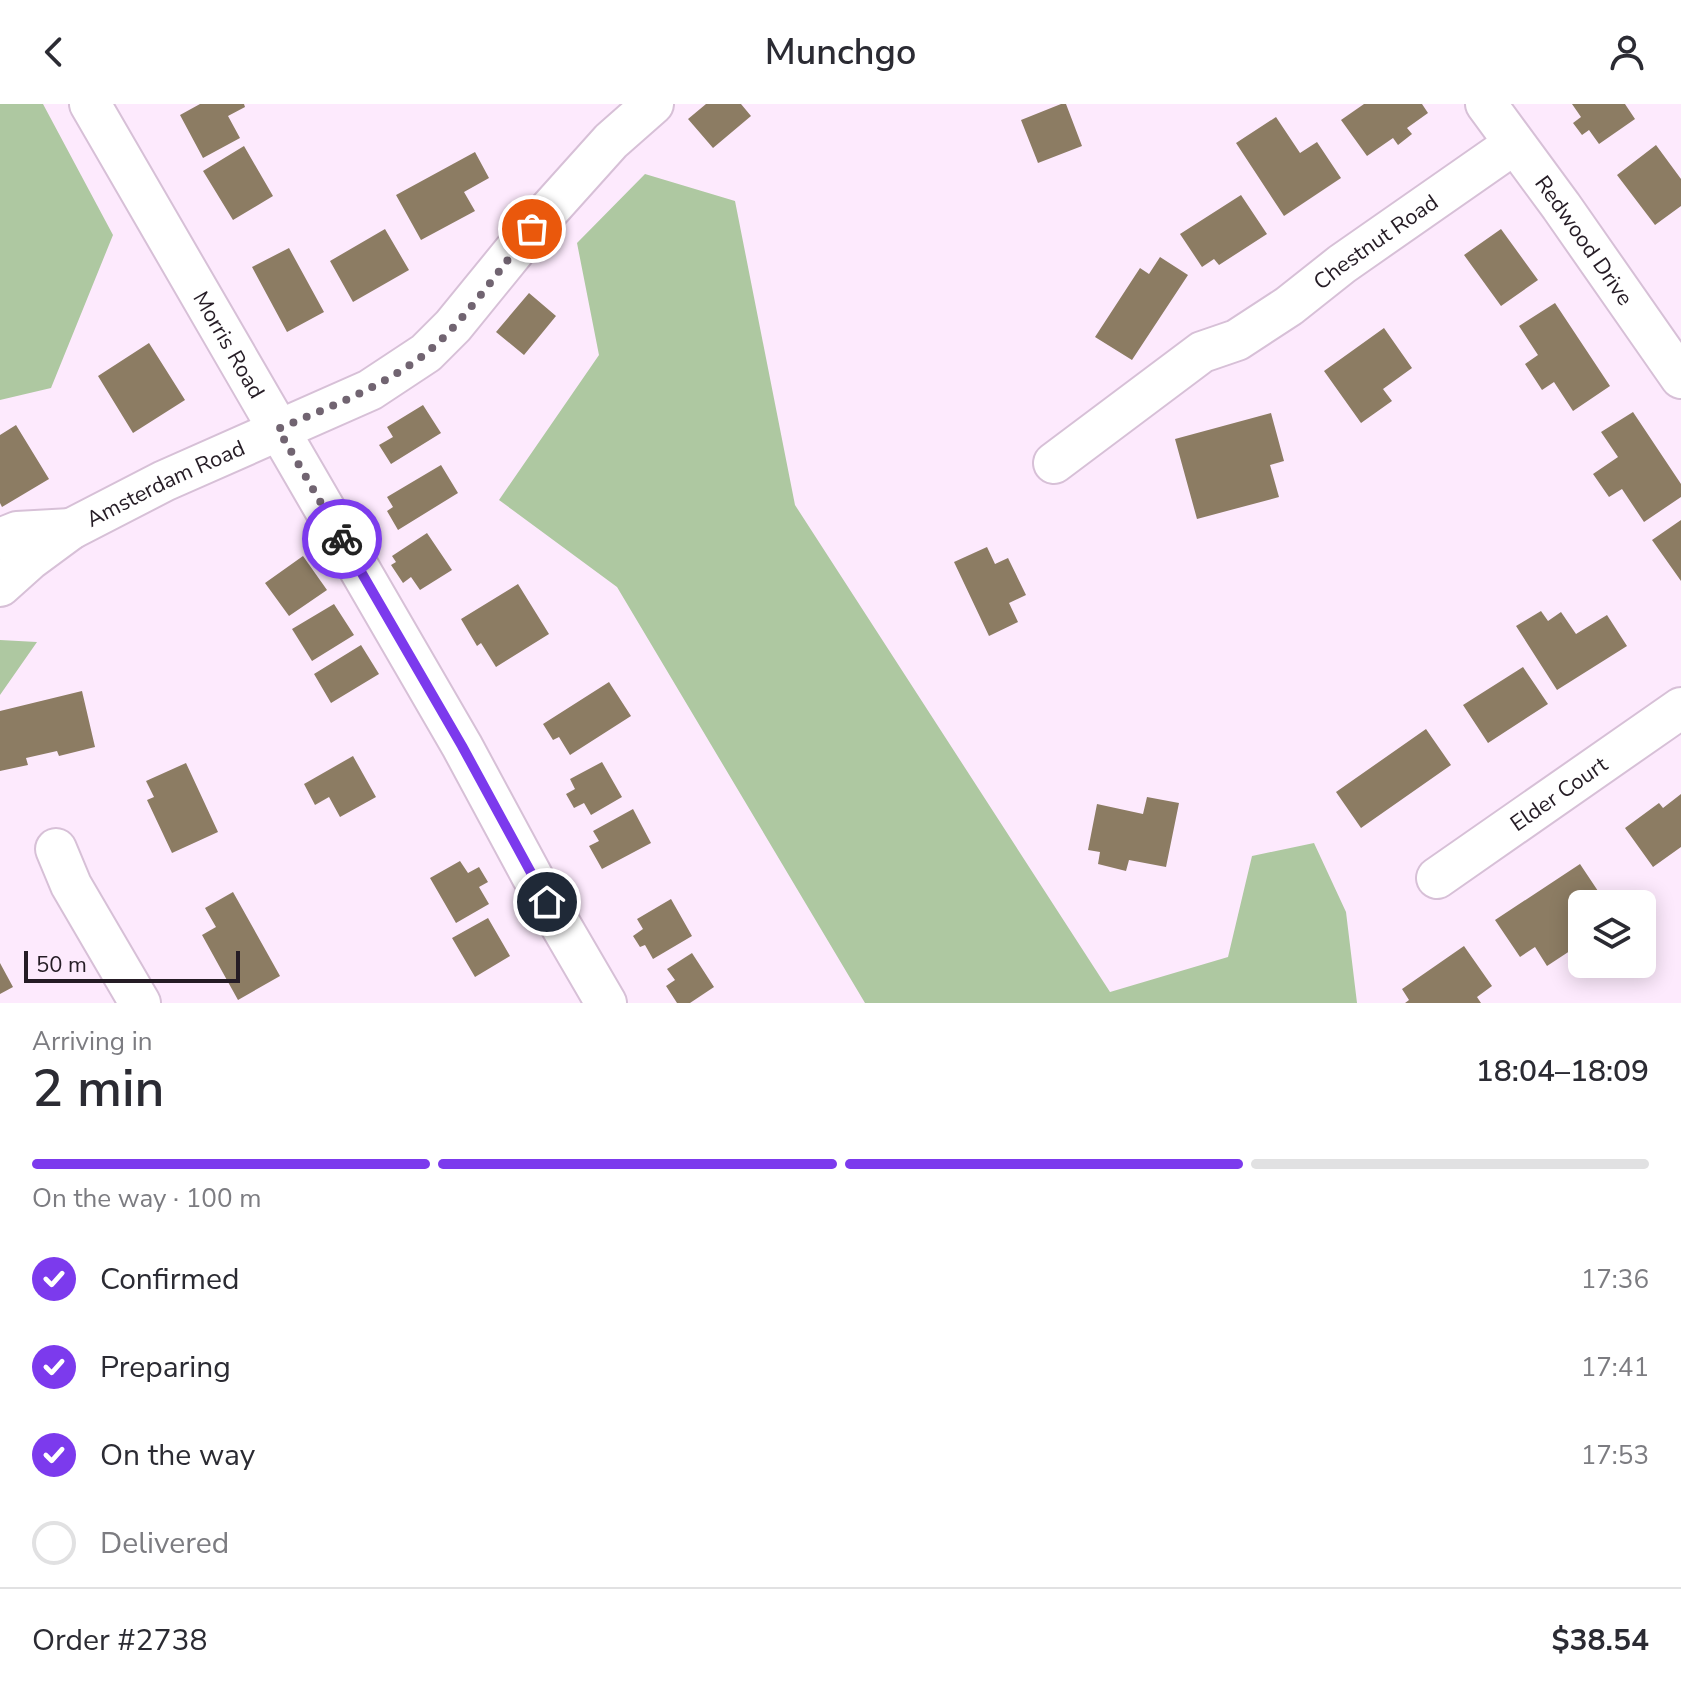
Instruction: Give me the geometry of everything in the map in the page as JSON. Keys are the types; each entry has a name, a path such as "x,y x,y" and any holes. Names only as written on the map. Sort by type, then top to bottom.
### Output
{"street":[{"name":"Morris Road","path":"90,104 462,746 532,876 606,1003"},
{"name":"Amsterdam Road","path":"0,586 71,529 164,481 370,390 426,353 453,326 532,229 611,141 653,104"},
{"name":"Redwood Drive","path":"1486,104 1681,378"},
{"name":"Chestnut Road","path":"1054,463 1202,352 1237,340 1289,306 1342,264 1514,144"},
{"path":"0,539 17,532 71,529"},
{"name":"Elder Court","path":"1437,878 1681,708"},
{"path":"56,849 71,885 140,1003"}],"green space":[{"path":"0,104 43,104 113,235 51,388 0,400"},
{"path":"645,174 735,201 795,505 1110,992 1228,957 1252,856 1314,843 1346,912 1357,1003 865,1003 617,587 499,500 599,355 577,243"},
{"path":"0,640 37,642 0,695"}],"building":[{"path":"200,104 244,104 245,107 228,116 240,138 203,158 180,115"},
{"path":"706,104 741,104 751,116 713,148 688,119"},
{"path":"1066,104 1082,146 1038,163 1021,120"},
{"path":"1364,104 1422,104 1428,113 1407,128 1412,134 1398,145 1393,138 1367,156 1341,120"},
{"path":"1572,104 1625,104 1635,119 1599,144 1589,130 1582,135 1573,123 1581,117"},
{"path":"1276,117 1300,153 1317,142 1341,178 1284,216 1236,143"},
{"path":"1656,145 1681,179 1681,206 1655,225 1617,175"},
{"path":"244,146 273,196 233,220 203,171"},
{"path":"475,152 489,178 464,192 475,211 421,240 396,195"},
{"path":"1241,195 1267,234 1219,265 1214,259 1202,267 1180,234"},
{"path":"385,229 409,270 353,302 330,261"},
{"path":"1501,229 1538,280 1501,306 1464,255"},
{"path":"289,248 324,312 287,332 252,267"},
{"path":"1160,257 1188,275 1132,360 1095,337 1140,268 1149,274"},
{"path":"529,293 556,316 524,355 496,332"},
{"path":"1555,303 1610,386 1573,411 1554,382 1542,390 1525,364 1538,355 1519,326"},
{"path":"1384,328 1412,368 1383,389 1392,401 1361,423 1324,371"},
{"path":"149,343 185,400 133,433 98,376"},
{"path":"423,405 441,433 391,464 379,445 393,437 387,427"},
{"path":"1633,412 1681,484 1681,497 1644,522 1622,489 1609,497 1593,474 1618,457 1601,432"},
{"path":"1271,413 1284,461 1270,465 1279,497 1197,519 1175,439"},
{"path":"16,425 49,479 2,507 0,435"},
{"path":"441,465 458,493 398,530 387,511 393,507 387,497"},
{"path":"1681,520 1681,581 1652,540"},
{"path":"427,533 452,570 420,590 411,577 403,583 391,565 396,562 392,556"},
{"path":"987,547 995,564 1008,558 1026,595 1009,603 1018,622 989,636 954,562"},
{"path":"303,556 327,590 289,616 265,583"},
{"path":"518,584 549,634 496,667 481,643 477,646 461,619"},
{"path":"334,604 354,635 312,661 292,629"},
{"path":"1541,611 1548,621 1561,612 1576,634 1607,615 1627,646 1557,690 1516,626"},
{"path":"361,645 379,674 331,703 314,674"},
{"path":"1523,667 1548,704 1488,743 1463,705"},
{"path":"609,682 631,716 570,755 559,737 553,740 543,724"},
{"path":"82,691 95,747 59,756 57,751 26,758 28,765 0,771 0,711"},
{"path":"1426,729 1451,765 1361,828 1336,792"},
{"path":"353,756 376,797 340,817 329,797 315,805 304,784"},
{"path":"602,762 622,797 591,815 584,803 574,808 566,794 575,789 570,779"},
{"path":"186,763 218,832 172,853 147,800 154,797 146,781"},
{"path":"1681,794 1681,847 1653,867 1625,828 1659,803 1663,808"},
{"path":"1147,797 1179,803 1166,867 1129,860 1126,871 1098,864 1100,852 1088,850 1097,804 1143,814"},
{"path":"633,809 651,843 602,869 589,846 599,841 593,831"},
{"path":"460,861 468,873 479,867 488,882 479,887 489,904 456,923 430,878"},
{"path":"1580,864 1597,890 1568,890 1568,952 1547,966 1535,947 1520,957 1495,920"},
{"path":"233,892 280,976 238,1000 202,935 216,927 205,908"},
{"path":"671,899 692,936 653,959 645,945 640,947 633,936 643,929 637,919"},
{"path":"488,918 510,956 475,977 452,938"},
{"path":"1464,946 1492,986 1477,997 1481,1003 1405,1003 1409,1000 1402,989"},
{"path":"692,953 714,987 690,1003 677,1003 666,986 675,980 667,969"},
{"path":"0,963 13,987 0,994"}],"way so far":[{"path":"342,539 278,429 370,390 426,353 453,326 532,229"}],"route":[{"path":"342,539 462,746 547,902"}]}
